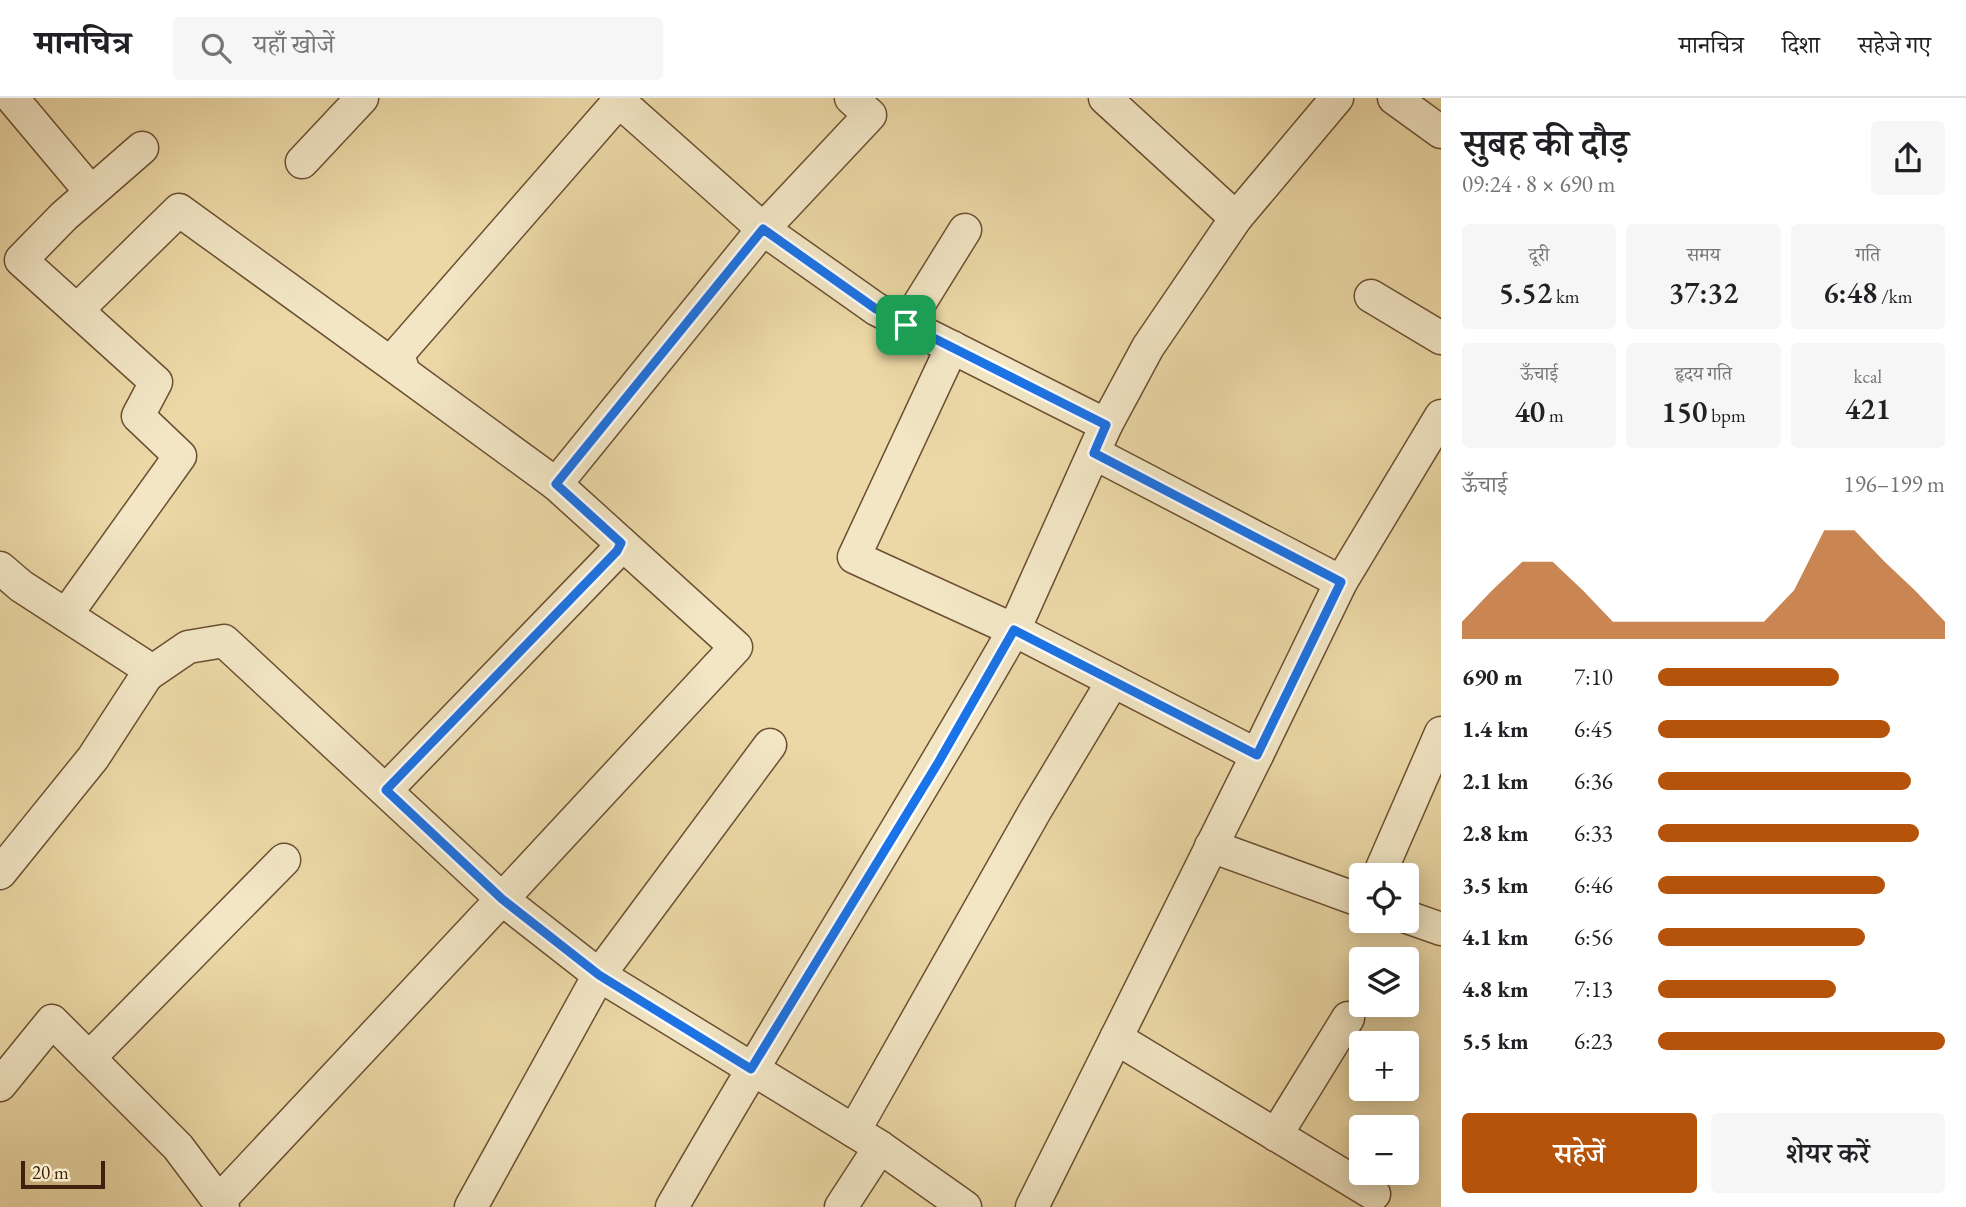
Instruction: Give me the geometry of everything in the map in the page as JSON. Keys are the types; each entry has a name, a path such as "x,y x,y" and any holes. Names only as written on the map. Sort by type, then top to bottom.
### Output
{"street":[{"path":"12,98 91,192"},
{"path":"302,162 362,98"},
{"path":"1105,98 1236,218"},
{"path":"672,1207 751,1069 938,763 1014,630 1106,425 1148,347 1236,218 1337,98"},
{"path":"1394,98 1441,132"},
{"path":"404,373 398,354 620,99 763,229 876,309 1106,425"},
{"path":"556,484 763,229 871,104"},
{"path":"66,615 180,456 138,416 156,382 21,260 64,216 142,148"},
{"path":"0,1085 52,1021 178,1147 221,1204 736,647 556,484 179,210 77,310"},
{"path":"906,325 965,230"},
{"path":"1371,296 1441,338"},
{"path":"952,347 854,557 1014,630 1257,755"},
{"path":"1031,1207 1341,582 1441,416"},
{"path":"1094,453 1341,582"},
{"path":"386,790 617,551 621,543"},
{"path":"0,568 21,586 143,665 147,675"},
{"path":"0,873 93,758 147,675 188,647 224,640 502,899 599,975 867,1139 965,1207"},
{"path":"841,1207 867,1139 1035,811 1113,681"},
{"path":"1384,863 1441,733"},
{"path":"471,1207 599,975 770,745"},
{"path":"1211,846 1349,896"},
{"path":"89,1058 284,860"},
{"path":"1419,921 1441,929"},
{"path":"1276,1135 1348,1018"},
{"path":"1116,1038 1374,1194"}],"route":[{"path":"763,229 876,309 906,325 1106,425 1094,453 1341,582 1257,755 1014,630 938,763 751,1069 599,975 502,899 386,790 617,551 621,543 556,484 763,229"}]}
